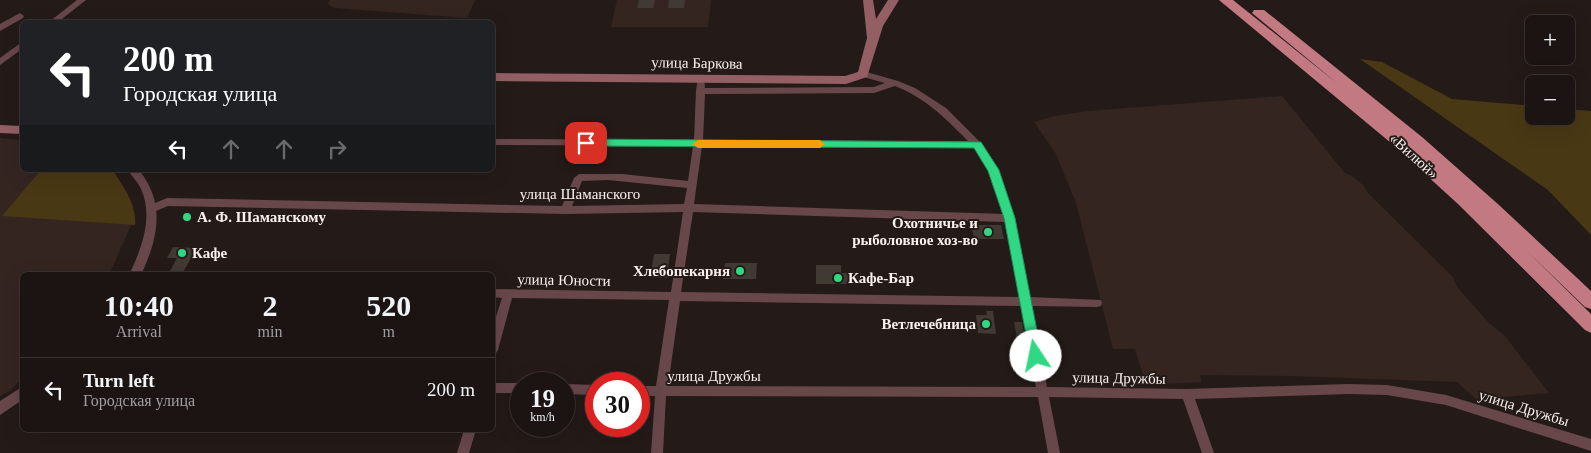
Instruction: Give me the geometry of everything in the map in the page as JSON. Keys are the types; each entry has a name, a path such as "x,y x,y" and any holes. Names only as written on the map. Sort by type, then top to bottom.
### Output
{"highway":[{"name":"«Вилюй»","path":"1226,0 1396,139 1464,200 1591,325"},
{"name":"«Вилюй»","path":"1243,0 1417,141 1493,209 1591,302"}],"main road":[{"path":"868,0 873,38"},
{"path":"877,0 893,0"},
{"path":"863,74 873,38 893,0"},
{"name":"улица Баркова","path":"495,77 701,85 834,81 846,80 863,74"},
{"path":"0,129 20,130"}],"street":[{"path":"56,20 82,0"},
{"path":"0,28 20,16"},
{"path":"0,62 20,47"},
{"path":"863,74 912,90 943,110 977,144 994,170 1010,218 1054,453"},
{"path":"657,453 661,391 698,144 701,85 874,90 895,83"},
{"path":"495,142 977,144"},
{"path":"135,172 148,193 151,209 148,244 136,272"},
{"path":"565,210 579,178 592,176 629,177 693,185"},
{"name":"улица Шаманского","path":"151,209 167,202 565,210 689,208 1010,218"},
{"name":"улица Юности","path":"495,293 1097,303"},
{"path":"495,340 508,294"},
{"path":"495,388 510,388"},
{"name":"улица Дружбы","path":"650,390 1187,394 1348,389 1412,393 1446,400 1591,445"},
{"path":"0,409 20,394"},
{"path":"1187,394 1208,453"},
{"path":"464,453 469,432"}],"shaded area":[{"path":"330,0 475,0 467,18 334,8 328,4"},
{"path":"617,0 711,0 708,27 611,27"},
{"path":"1360,59 1382,62 1452,99 1525,105 1525,125 1575,125 1575,110 1591,111 1591,235 1548,190"},
{"path":"1282,96 1345,173 1363,185 1367,192 1453,277 1457,287 1489,323 1504,335 1549,393 1476,399 1457,382 1293,376 1200,375 1201,382 1146,385 1135,349 1113,349 1076,203 1056,154 1034,122 1055,116 1088,111"},
{"path":"0,138 20,140 20,172 85,172 132,223 110,272 20,272 20,380 10,391 0,396"},
{"path":"39,172 114,172 132,203 135,225 2,216"}],"building":[{"path":"639,0 655,0 653,8 637,8"},
{"path":"669,0 685,0 684,8 668,8"},
{"name":"Охотничье и рыболовное хоз-во","path":"971,225 1001,225 1004,239 974,239"},
{"path":"173,247 197,248 183,272 170,272 177,258 167,258"},
{"path":"654,254 670,254 667,278 650,278"},
{"name":"Хлебопекарня","path":"725,263 757,263 756,279 723,279"},
{"name":"Кафе-Бар","path":"816,265 841,265 841,273 861,273 861,284 816,284"},
{"name":"Ветлечебница","path":"986,311 993,311 996,334 978,333 976,315 987,315"},
{"path":"1014,322 1022,322 1026,343 1018,343"}],"slow traffic":[{"path":"698,144 820,144"}],"place":[{"name":"А. Ф. Шаманскому","path":"187,217"},
{"name":"Охотничье и рыболовное хоз-во","path":"988,232"},
{"name":"Кафе","path":"182,253"},
{"name":"Хлебопекарня","path":"740,271"},
{"name":"Кафе-Бар","path":"838,278"},
{"name":"Ветлечебница","path":"986,324"}],"route":[{"path":"586,143 977,144 994,170 1010,218 1036,356"}]}
